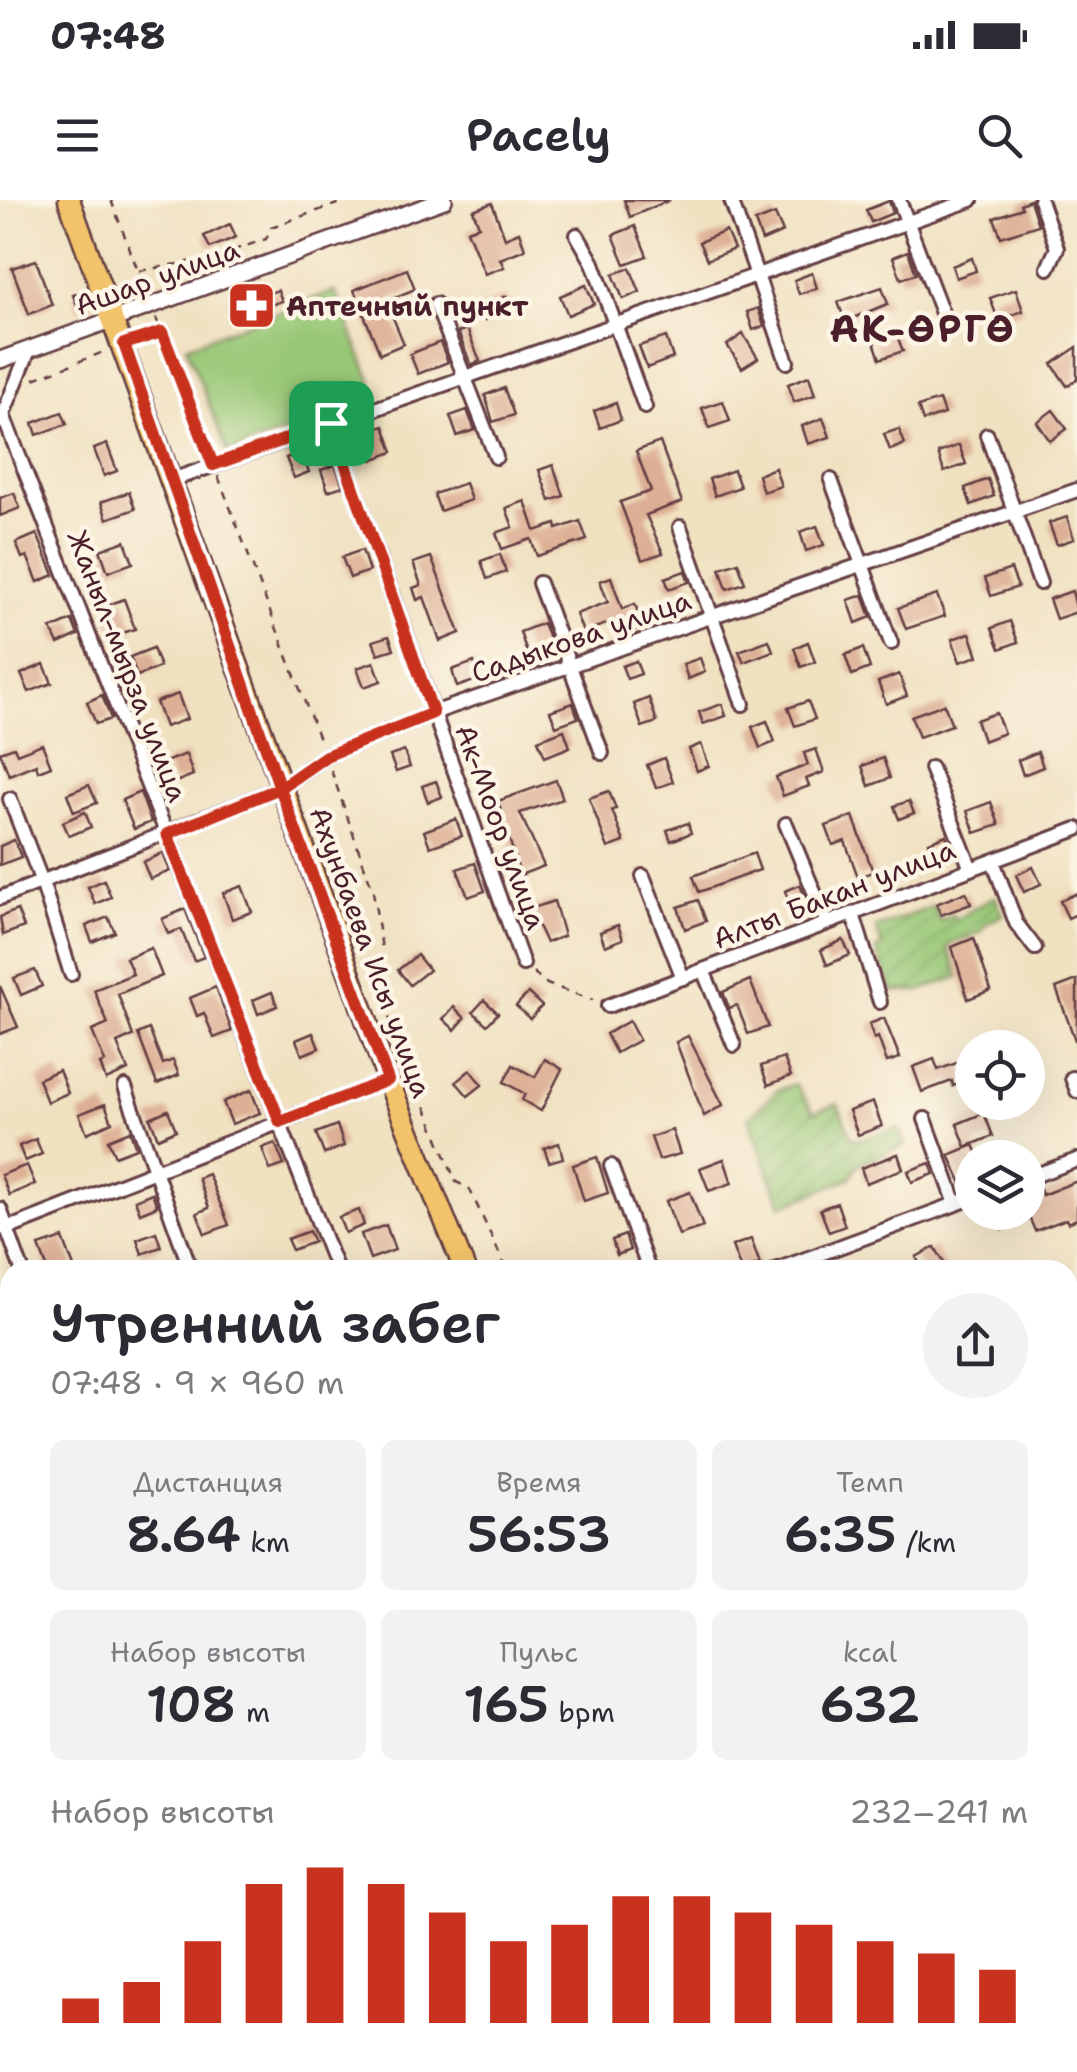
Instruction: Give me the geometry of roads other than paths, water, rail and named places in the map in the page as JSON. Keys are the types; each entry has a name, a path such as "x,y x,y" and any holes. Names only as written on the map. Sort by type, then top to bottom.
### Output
{"main road":[{"name":"Ахунбаева Исы улица","path":"69,200 388,1080 462,1260"}],"street":[{"name":"Ашар улица","path":"0,360 444,200"},
{"path":"731,200 787,362"},
{"path":"899,200 944,318"},
{"path":"172,480 972,200"},
{"path":"1040,200 1056,248 1048,268"},
{"path":"577,235 593,264 645,407"},
{"path":"436,304 496,457"},
{"path":"2,418 28,350"},
{"name":"Жаныл-мырза улица","path":"2,418 332,1260"},
{"name":"Ак-Моор улица","path":"331,423 523,964"},
{"path":"987,435 1040,583"},
{"path":"830,480 891,643"},
{"name":"Садыкова улица","path":"0,898 280,788 326,756 433,713 1077,490"},
{"path":"680,527 743,704"},
{"path":"540,583 602,753"},
{"path":"931,768 970,869"},
{"path":"10,799 71,974"},
{"path":"786,824 826,924"},
{"name":"Алты Бакан улица","path":"608,1006 1077,829"},
{"path":"993,861 1016,923 1035,948"},
{"path":"643,876 683,978"},
{"path":"853,914 880,1002"},
{"path":"703,970 734,1045"},
{"path":"3,1228 388,1080"},
{"path":"125,1087 187,1260"},
{"path":"924,1119 955,1201"},
{"path":"1045,1172 1077,1160"},
{"path":"611,1166 645,1260"},
{"path":"803,1260 955,1204"},
{"path":"0,1209 3,1228 17,1260"}],"place":[{"name":"Аптечный пункт","path":"251,306"}],"district":[{"name":"АК-ӨРГӨ","path":"923,329"}]}
